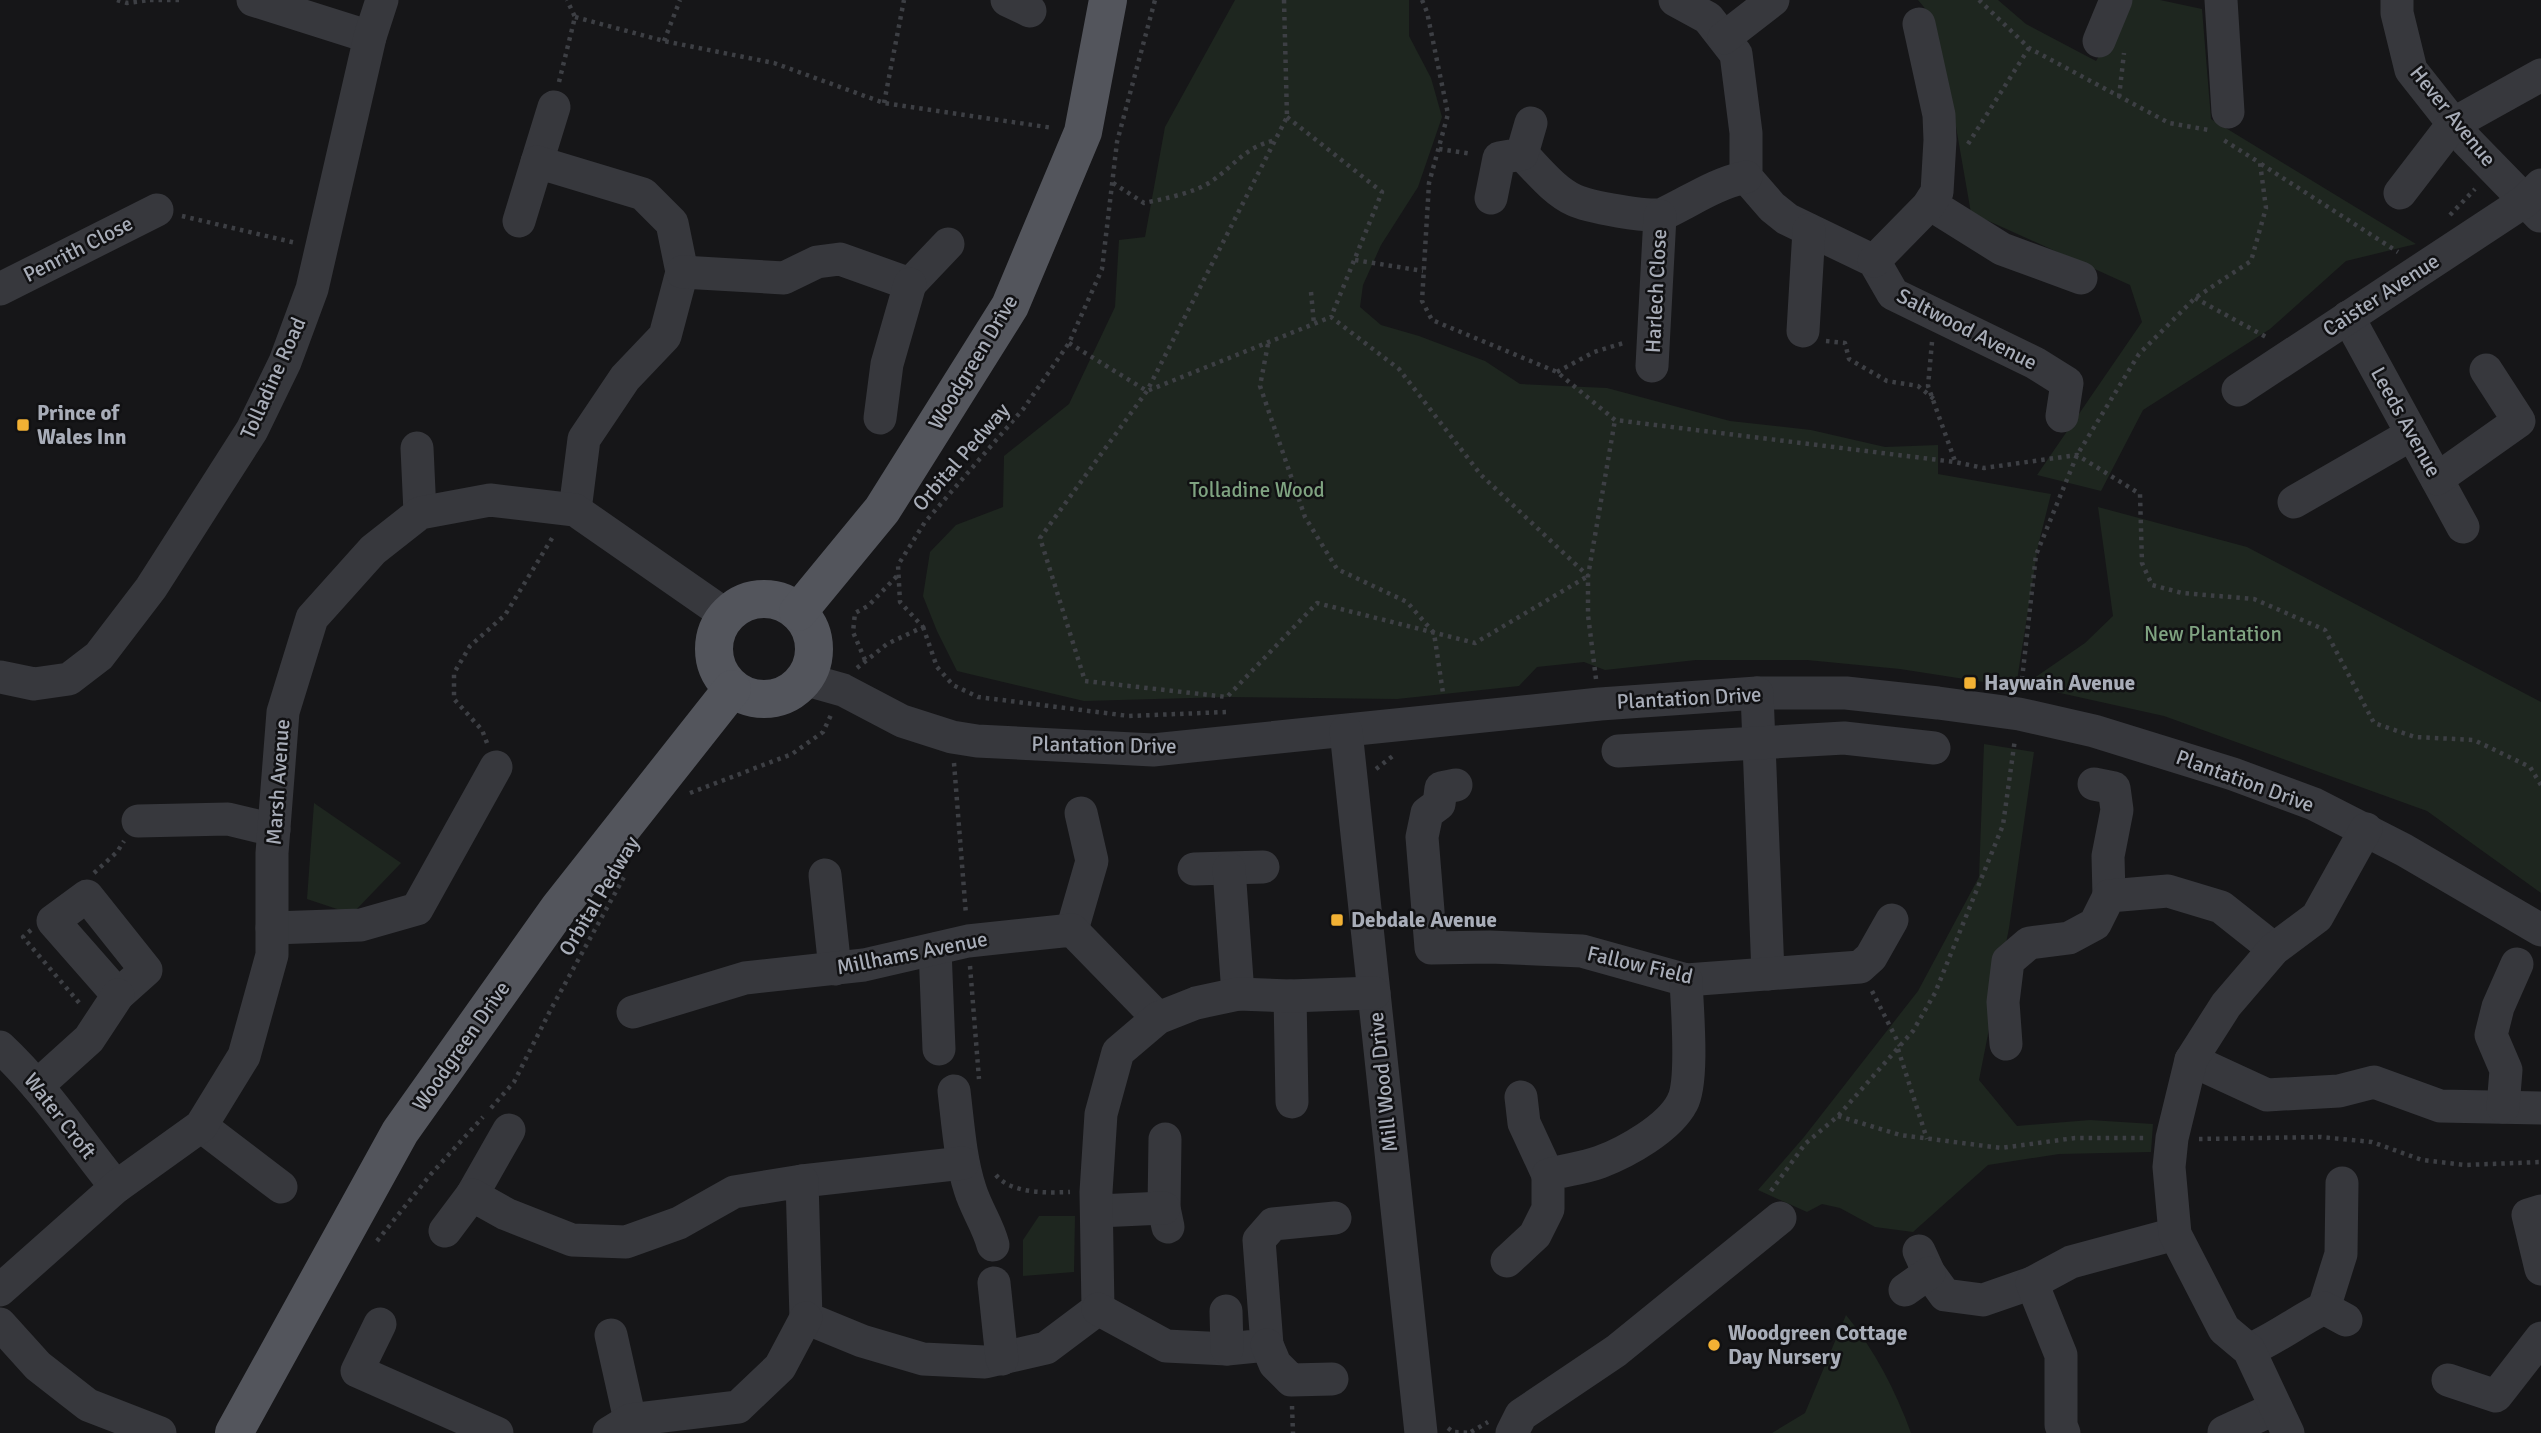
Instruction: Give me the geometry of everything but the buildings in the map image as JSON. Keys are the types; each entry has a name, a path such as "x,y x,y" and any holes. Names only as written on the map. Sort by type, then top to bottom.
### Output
{"main road":[{"name":"Woodgreen Drive","path":"798,612 882,510 1010,306 1083,132 1108,0"},
{"path":"752,600 777,600 798,612 812,635 813,661 804,679 781,697 755,699 732,689 716,668 715,636 726,615 752,600"},
{"name":"Woodgreen Drive","path":"234,1433 400,1132 559,908 732,689"}],"street":[{"path":"253,0 370,37"},
{"name":"Tolladine Road","path":"0,677 34,684 69,679 99,656 144,598 252,430 285,362 312,289 370,37 382,0"},
{"path":"1675,0 1708,18 1736,54 1746,133 1746,177 1780,213 1874,261 1933,198 1940,140 1939,115 1919,24"},
{"path":"1724,38 1773,0"},
{"path":"2099,41 2116,0"},
{"path":"2221,0 2228,112"},
{"name":"Hever Avenue","path":"2397,0 2397,13 2411,70 2454,124 2536,201"},
{"path":"2400,193 2454,124 2541,75"},
{"path":"519,221 554,107"},
{"path":"1491,198 1517,145 1555,187 1574,201 1640,215 1660,216 1718,185 1746,177"},
{"path":"537,162 642,194 672,223 682,272 665,336 625,378 584,439 575,510"},
{"path":"1933,198 2002,249 2081,278"},
{"name":"Caister Avenue","path":"2238,390 2348,317 2536,201"},
{"name":"Penrith Close","path":"0,289 157,210"},
{"name":"Harlech Close","path":"1653,350 1660,216"},
{"path":"1810,230 1815,329"},
{"path":"880,418 887,364 910,284 948,244"},
{"path":"682,272 784,278 817,262 841,258 910,284"},
{"name":"Saltwood Avenue","path":"1874,261 1893,294 2035,363 2067,383 2062,416"},
{"name":"Leeds Avenue","path":"2348,317 2463,527"},
{"path":"2437,479 2519,421 2486,370"},
{"path":"2294,502 2412,434"},
{"path":"416,448 420,513"},
{"name":"Marsh Avenue","path":"0,1290 116,1187 201,1126 244,1056 272,955 274,830 283,712 312,618 373,550 420,513 490,500 575,510 726,615"},
{"name":"Plantation Drive","path":"804,679 843,690 902,721 952,737 977,741 1153,750 1600,704 1757,693 1846,693 2019,714 2094,731 2233,774 2314,804 2366,829 2541,929"},
{"path":"1757,693 1769,974"},
{"name":"Mill Wood Drive","path":"1346,731 1374,993 1433,1429"},
{"path":"1618,751 1844,738 1934,748"},
{"path":"272,929 361,925 417,909 496,766"},
{"path":"2094,784 2114,788 2117,810 2102,910"},
{"name":"Fallow Field","path":"1456,785 1441,788 1439,804 1427,813 1422,837 1432,948 1490,947 1582,951 1686,980 1860,967"},
{"path":"1081,813 1092,861 1072,930 1158,1018"},
{"path":"138,821 228,819 274,830"},
{"path":"2224,1432 2282,1421 2249,1350 2224,1329 2175,1234 2169,1167 2172,1139 2191,1060 2226,1005 2274,948 2316,917 2366,829"},
{"path":"1194,869 1263,867"},
{"path":"1230,869 1238,994"},
{"path":"825,875 835,969"},
{"path":"2006,1044 2003,1002 2008,961 2029,943 2069,938 2102,910 2168,891 2221,907 2274,948"},
{"path":"1860,967 1871,957 1892,920"},
{"name":"Millhams Avenue","path":"633,1012 745,978 864,965 968,941 1072,930"},
{"path":"935,949 939,1049"},
{"path":"2503,1107 2506,1070 2491,1035 2498,1007 2517,964"},
{"path":"1548,1175 1601,1162 1665,1125 1684,1101 1689,1067 1686,980"},
{"path":"1098,1309 1097,1202 1101,1114 1118,1052 1158,1018 1196,1003 1238,994 1290,996 1374,993"},
{"path":"37,1086 89,1039 118,995"},
{"path":"1290,996 1292,1102"},
{"name":"Water Croft","path":"0,1047 29,1074 116,1187"},
{"path":"2191,1060 2267,1095 2339,1091 2374,1082 2440,1106 2541,1108"},
{"path":"967,1092 978,1167 971,1193 989,1230 993,1245"},
{"path":"1507,1261 1535,1235 1548,1209 1548,1175 1524,1123 1521,1097"},
{"path":"201,1126 281,1187"},
{"path":"445,1231 472,1195 509,1130"},
{"path":"1097,1202 1166,1218 1166,1139"},
{"path":"472,1195 506,1214 572,1240 626,1242 679,1223 734,1192 802,1181 978,1167"},
{"path":"611,1335 620,1427 738,1406 780,1367 806,1318 802,1181"},
{"path":"2249,1350 2273,1340 2299,1321 2335,1314 2341,1254 2342,1183"},
{"path":"1500,1427 1616,1351 1771,1209"},
{"path":"2541,1211 2528,1215 2541,1269"},
{"path":"1332,1379 1291,1380 1275,1364 1267,1345 1259,1240 1273,1224 1335,1218"},
{"path":"1918,1271 1945,1295 1983,1300 2032,1283 2071,1262 2175,1234"},
{"path":"994,1283 1002,1359"},
{"path":"2032,1283 2061,1355 2061,1425 2064,1433"},
{"path":"1098,1309 1166,1346 1227,1349 1267,1345"},
{"path":"806,1318 862,1341 923,1359 985,1362 1046,1348 1098,1309"},
{"path":"1226,1311 1227,1349"},
{"path":"0,1324 38,1366 88,1405 160,1433"},
{"path":"380,1324 357,1371 496,1433"},
{"path":"2448,1380 2496,1396 2538,1341"},
{"path":"1520,1433 1539,1415 1580,1402"}],"path":[{"path":"117,0 127,3 182,0"},
{"path":"554,107 575,18 567,0"},
{"path":"664,41 680,0"},
{"path":"884,103 904,0"},
{"name":"Orbital Pedway","path":"899,574 898,565 925,522 1024,408 1069,343 1102,269 1117,142 1155,0"},
{"path":"1284,0 1287,117 1147,391 1040,538 1085,681 1227,697 1317,603 1475,643 1588,576"},
{"path":"1422,0 1427,12 1448,114 1429,184 1422,301 1432,320 1558,372 1615,421 1955,462 1984,468 2077,455 2140,494 2142,563 2152,585 2182,593 2254,599 2325,630 2374,723 2415,737 2474,740 2530,767 2541,785"},
{"path":"1771,1209 1771,1192 1805,1144 1838,1116 1913,1031 1935,993 2003,825 2019,714 2036,555 2077,455 2139,355 2195,298 2251,261 2266,208 2260,163 2209,130 2169,123 2029,48 1979,0"},
{"path":"575,18 664,41 774,63 884,103 1054,128"},
{"path":"1966,148 2029,48"},
{"path":"1147,391 1331,317 1382,192 1287,117"},
{"path":"1113,184 1143,203 1171,197 1210,183 1241,155 1259,143 1276,139"},
{"path":"1439,149 1517,145"},
{"path":"157,210 321,249"},
{"path":"1355,260 1424,271"},
{"path":"1311,292 1314,324"},
{"path":"2195,298 2270,340"},
{"path":"1331,317 1399,369 1480,475 1588,576"},
{"path":"1936,317 1928,386 1955,462"},
{"path":"1815,329 1826,341 1845,343 1849,359 1887,381 1918,386 1934,399"},
{"path":"1069,343 1147,391"},
{"path":"1268,343 1260,386 1305,517 1337,569 1407,602 1434,633 1444,698"},
{"path":"1558,372 1594,352 1653,350"},
{"path":"1600,704 1588,615 1588,576 1615,421"},
{"path":"496,766 482,730 454,699 454,673 470,646 505,615 551,538 575,510"},
{"path":"899,574 900,602 923,627 937,667 953,685 978,697 1129,716 1238,712"},
{"path":"865,660 853,632 855,613 868,606 899,574"},
{"path":"688,794 792,754 823,732 858,666 887,644 923,627"},
{"path":"1373,777 1376,768 1392,756 1416,749 1415,724"},
{"path":"952,737 968,941 967,1092"},
{"name":"Orbital Pedway","path":"373,1246 432,1174 514,1082 564,984 628,872"},
{"path":"1860,967 1899,1047 1927,1139"},
{"path":"1838,1116 1900,1135 2001,1148 2075,1138 2321,1137 2372,1142 2422,1160 2465,1165 2541,1162"},
{"path":"978,1167 1002,1182 1028,1190 1097,1202"},
{"path":"1433,1429 1472,1433 1500,1427"},
{"path":"1481,1433 1500,1427"}],"green space":[{"name":"Tolladine Wood","path":"1235,0 1409,0 1409,36 1431,78 1442,117 1418,187 1381,245 1363,285 1360,307 1381,325 1485,361 1520,384 1607,388 1730,421 1811,430 1885,447 1938,445 1938,474 2051,494 2038,546 2016,687 1900,669 1807,660 1696,660 1605,670 1584,662 1537,667 1519,686 1397,699 1227,697 1084,701 957,671 923,596 930,552 956,525 1003,507 1004,456 1069,404 1115,307 1119,240 1145,237 1165,127"},
{"path":"1918,0 1998,0 2026,24 2096,61 2132,0 2160,0 2202,9 2211,119 2416,244 2346,261 2270,329 2143,410 2101,491 2037,475 2142,322 2130,285 1971,213 1956,127 1928,12"},
{"name":"New Plantation","path":"2098,507 2247,547 2541,702 2541,893 2427,811 2164,716 2024,685 2085,643 2113,616"},
{"path":"1984,744 2034,752 2009,928 1979,1080 2017,1126 2090,1120 2153,1124 2151,1152 2059,1154 1988,1165 1913,1232 1875,1227 1840,1208 1822,1204 1807,1212 1758,1190 1804,1137 1918,991 1979,877"},
{"path":"314,803 401,863 352,914 307,899"},
{"path":"1039,1216 1075,1216 1074,1272 1023,1276 1023,1240"},
{"path":"1846,1315 1883,1371 1911,1433 1772,1433 1805,1413"}],"place":[{"name":"Prince of Wales Inn","path":"23,425"},
{"name":"Haywain Avenue","path":"1970,683"},
{"name":"Debdale Avenue","path":"1337,920"},
{"name":"Woodgreen Cottage Day Nursery","path":"1714,1345"}]}
